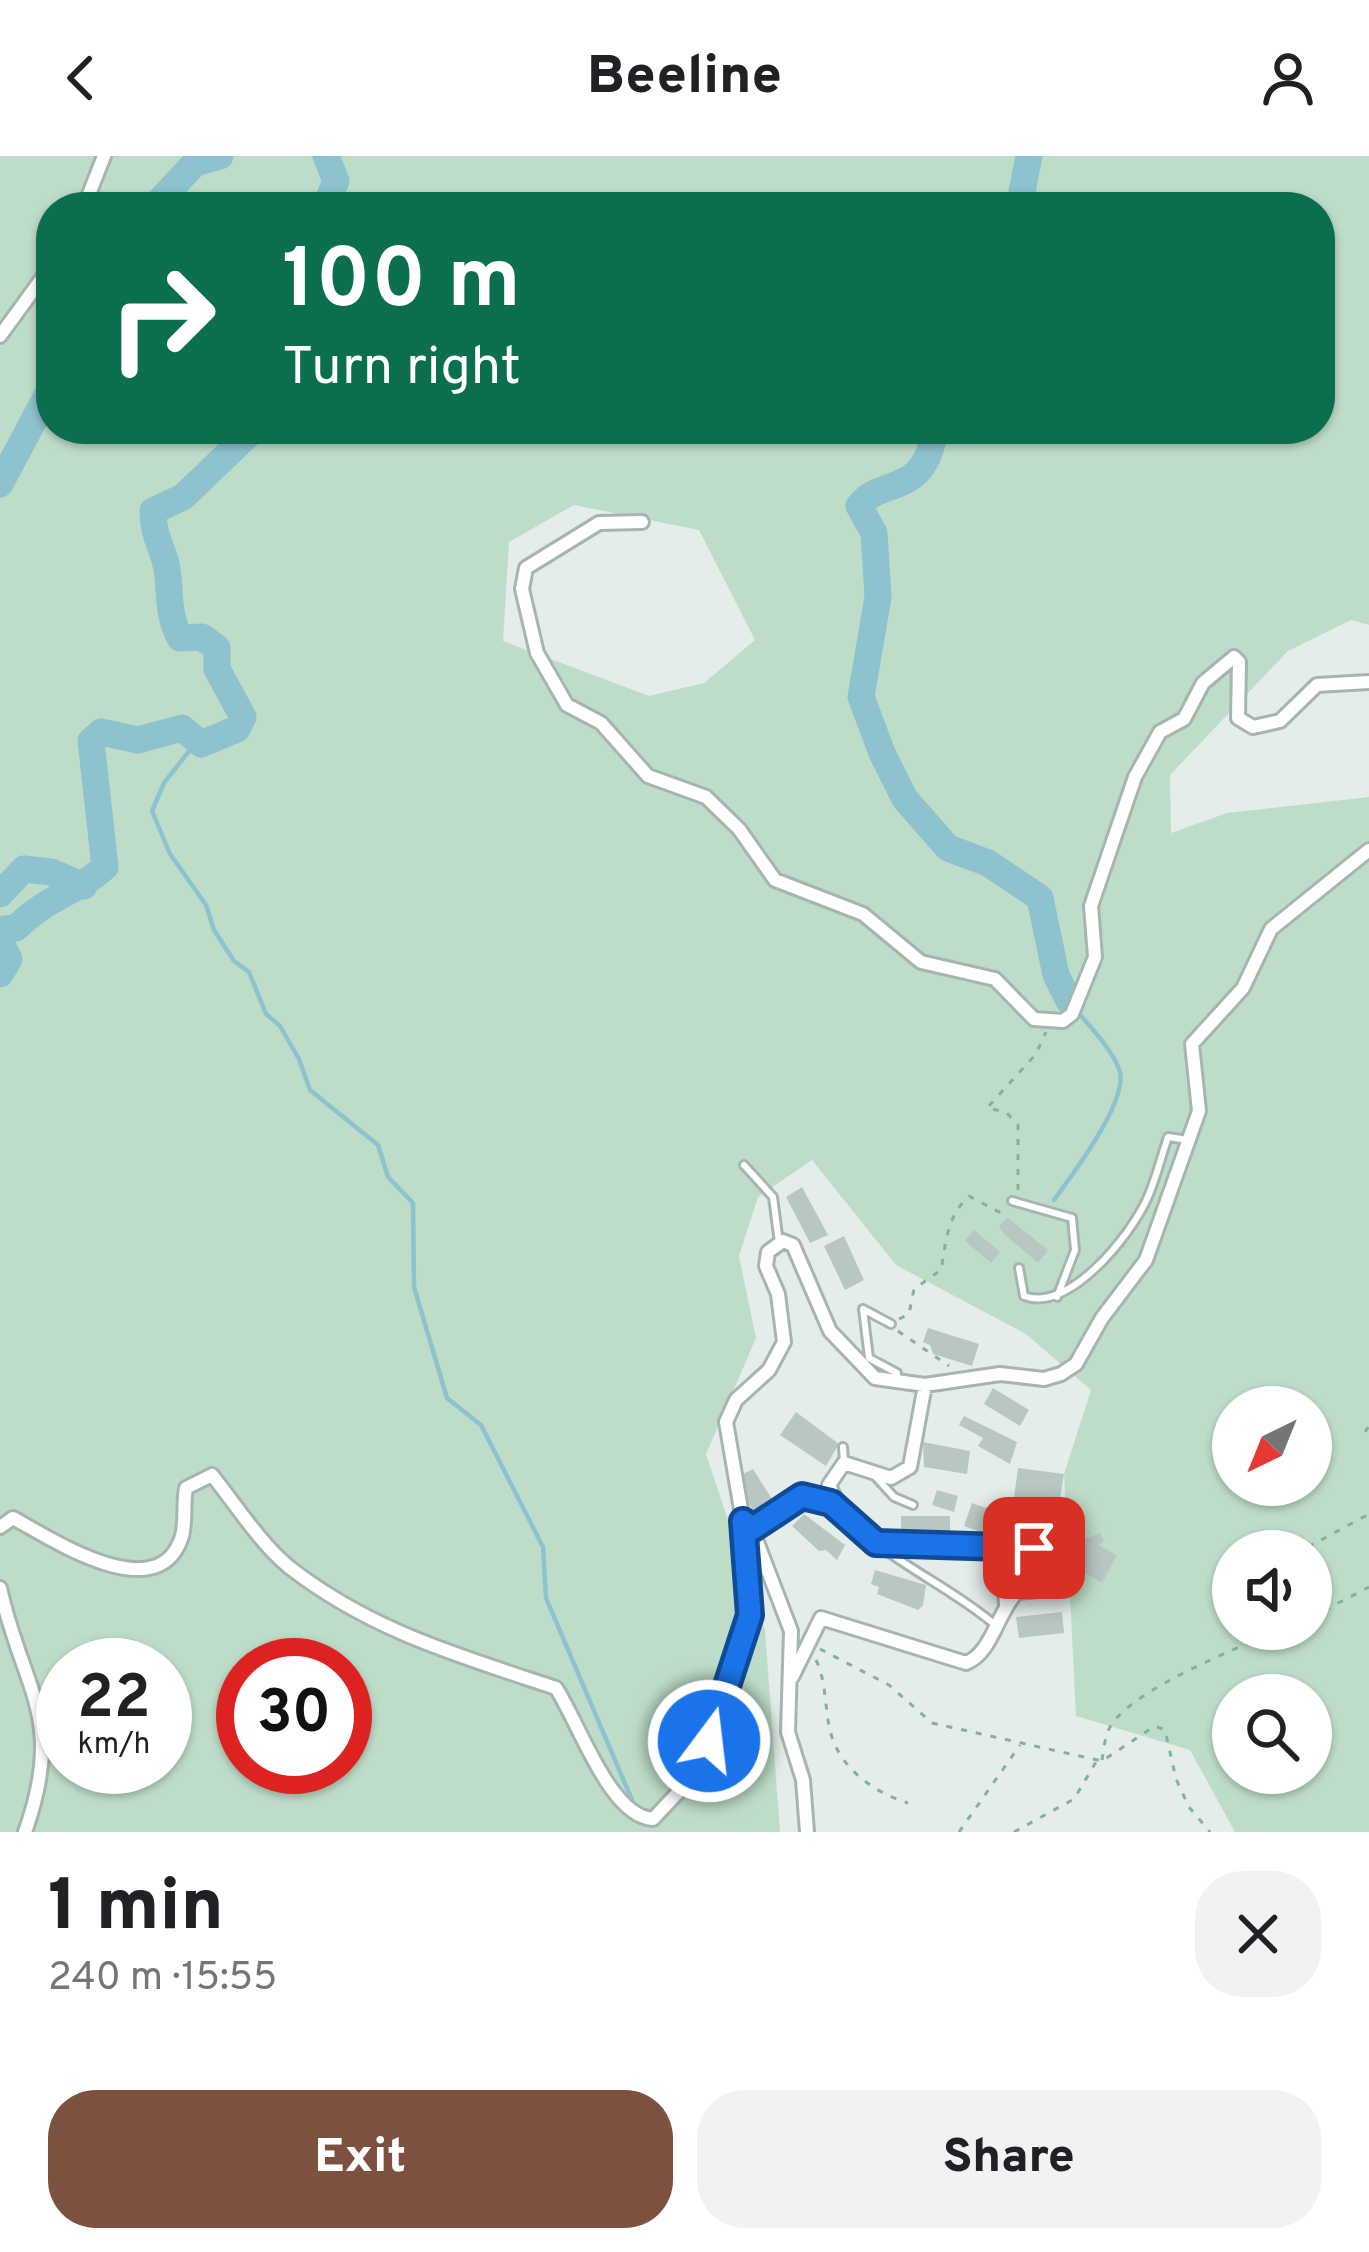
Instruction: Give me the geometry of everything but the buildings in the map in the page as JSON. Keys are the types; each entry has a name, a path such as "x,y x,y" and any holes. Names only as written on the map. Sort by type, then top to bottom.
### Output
{"street":[{"path":"90,192 104,156"},
{"path":"0,336 36,287"},
{"path":"642,522 598,523 526,568 522,589 537,653 556,694 579,715 602,723 648,776 706,797 739,829 775,880 863,914 921,962 995,979 1034,1019 1063,1021 1072,1014 1095,956 1090,906 1135,777 1160,732 1184,719 1217,666 1234,657 1239,662 1238,718 1253,727 1280,722 1317,686 1369,682"},
{"path":"807,1832 803,1780 788,1732 791,1631 748,1525 726,1422 736,1400 769,1370 784,1342 778,1294 766,1266 768,1252 779,1243 793,1245 830,1331 875,1378 925,1385 972,1377 1044,1379 1076,1364 1102,1318 1146,1260 1190,1140 1199,1111 1192,1044 1243,988 1271,929 1369,850"},
{"path":"792,1678 817,1622 827,1618 966,1663 982,1653 994,1624 1017,1592 1058,1588 1066,1568 1054,1551 876,1543 830,1484 844,1463 892,1478 915,1459 925,1385"},
{"path":"0,1527 13,1518 96,1562 147,1568 163,1561 182,1538 186,1488 212,1475 286,1564 366,1618 431,1649 556,1688 619,1802 640,1818 653,1819 684,1786 709,1741 750,1615 748,1525"},
{"path":"0,1588 43,1723 34,1802 25,1832"}],"lane":[{"path":"1019,1268 1024,1296 1039,1301 1069,1294 1146,1202 1168,1136 1190,1140"},
{"path":"744,1165 773,1197 779,1243"},
{"path":"1012,1202 1072,1218 1075,1250 1057,1297"},
{"path":"891,1324 863,1309 869,1358 898,1373 896,1382"},
{"path":"843,1447 844,1463"},
{"path":"872,1472 894,1497 913,1504"},
{"path":"785,1511 802,1496 831,1503 847,1521 854,1517"},
{"path":"748,1525 799,1507"},
{"path":"876,1543 904,1566 953,1590 994,1624"},
{"path":"1000,1545 1003,1609"}],"path":[{"path":"972,1377 912,1345 891,1324 909,1314 914,1288 941,1270 954,1212 961,1203 977,1198 999,1212 1012,1202 1022,1183 1018,1125 1006,1112 987,1108 1036,1054 1046,1021"},
{"path":"1332,1533 1369,1514"},
{"path":"1332,1606 1369,1587"},
{"path":"808,1642 889,1685 932,1723 1099,1761 1155,1726 1165,1730 1176,1779 1189,1807 1210,1832"},
{"path":"808,1642 826,1681 835,1745 874,1792 908,1803"},
{"path":"1014,1832 1074,1799 1099,1761 1109,1726 1128,1707 1231,1650"},
{"path":"959,1832 1023,1742"}],"green space":[{"path":"0,156 1369,156 1369,625 1351,620 1288,651 1170,775 1171,833 1227,813 1369,797 1369,1832 1235,1832 1214,1794 1332,1794 1332,1674 1212,1674 1212,1790 1190,1750 1076,1716 1064,1474 1091,1390 1026,1334 896,1265 812,1160 758,1197 739,1256 756,1338 706,1454 765,1630 780,1832 0,1832","holes":["574,505 699,530 755,640 704,683 649,696 503,641 509,542"]}],"waterway":[{"path":"168,192 195,163 220,156"},
{"path":"326,156 336,181 331,192"},
{"path":"1022,192 1029,156"},
{"path":"0,484 36,416"},
{"path":"0,939 5,929 16,928 105,867 91,741 101,732 138,740 182,728 201,744 237,729 243,717 217,669 217,648 202,637 180,638 176,629 153,511 183,497 238,444"},
{"path":"932,444 922,467 912,476 859,506 874,533 878,597 861,697 905,799 948,848 988,863 1040,898 1056,975 1069,1001"},
{"path":"197,741 164,783 152,811 170,854 206,905 214,930 234,961 249,972 266,1014 280,1026 299,1059 310,1090 378,1145 388,1177 413,1203 414,1287 447,1398 481,1425 543,1547 546,1598 635,1807"},
{"path":"0,894 24,869 51,872 84,886"},
{"path":"0,941 9,959 0,974"},
{"path":"1054,1200 1098,1136 1120,1082 1110,1051 1069,1001"}],"route":[{"path":"709,1741 728,1670 750,1615 743,1521 752,1529 802,1496 831,1503 847,1521 854,1517 876,1543 911,1548 972,1543 1034,1548"}]}
